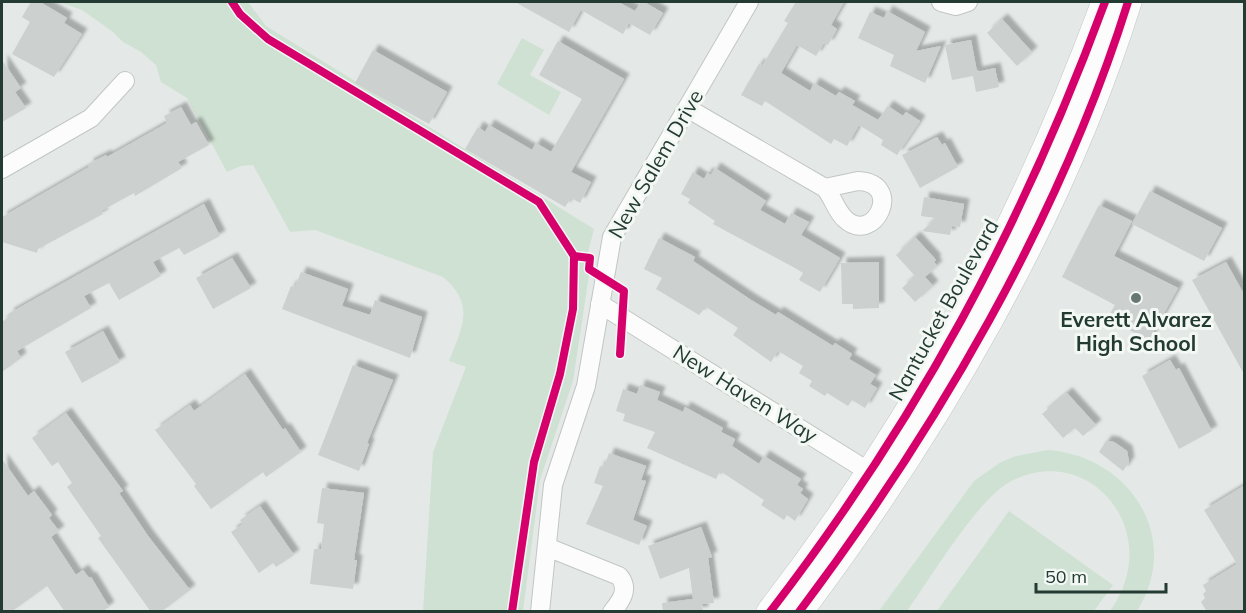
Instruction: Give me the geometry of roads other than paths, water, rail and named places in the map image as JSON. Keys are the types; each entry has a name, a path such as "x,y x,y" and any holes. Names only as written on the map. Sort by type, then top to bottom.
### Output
{"street":[{"name":"New Salem Drive","path":"540,612 553,485 586,386 612,237 749,2"},
{"path":"941,2 956,6 968,2"},
{"name":"Nantucket Boulevard","path":"800,612 880,478 1031,186 1072,92 1105,2"},
{"name":"Nantucket Boulevard","path":"770,612 819,548 880,478 973,347 1031,237 1078,134 1128,2"},
{"path":"2,169 91,118 125,81"},
{"path":"687,108 825,188"},
{"name":"New Haven Way","path":"600,304 880,478"},
{"path":"547,547 619,576 624,584 624,595 612,612"}],"place":[{"name":"Everett Alvarez High School","path":"1136,298"}]}
